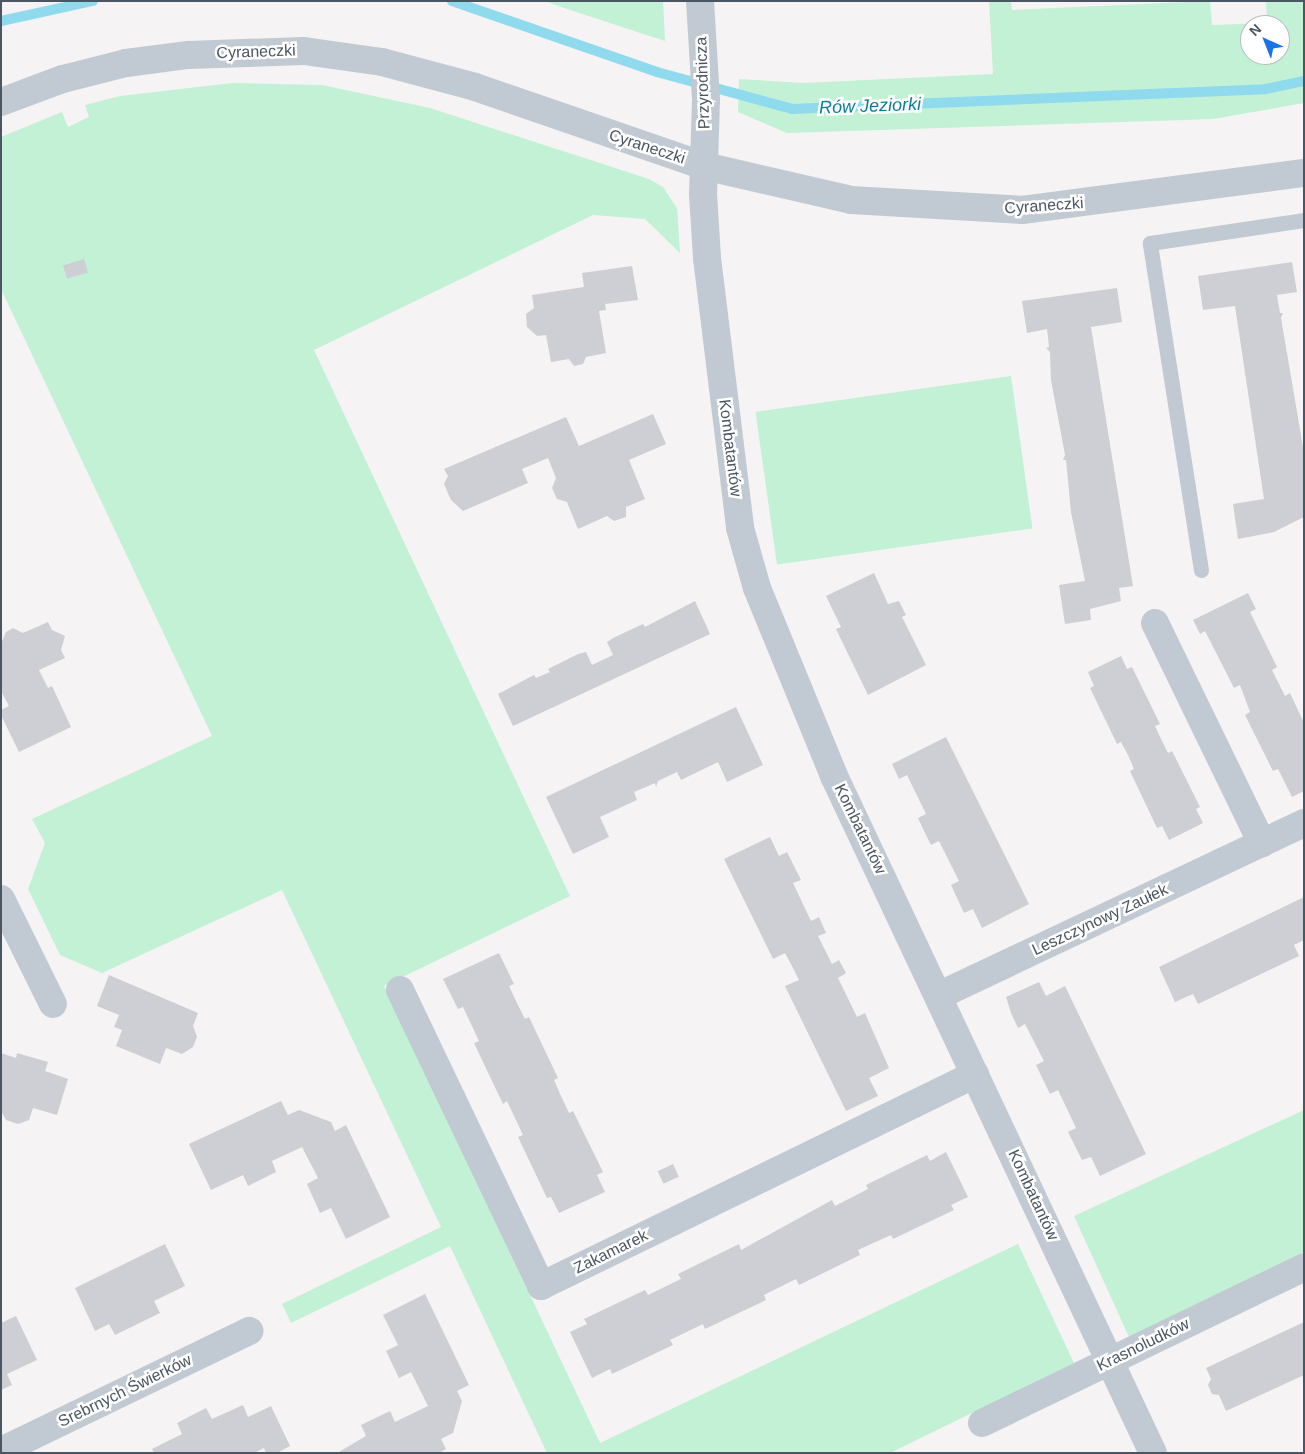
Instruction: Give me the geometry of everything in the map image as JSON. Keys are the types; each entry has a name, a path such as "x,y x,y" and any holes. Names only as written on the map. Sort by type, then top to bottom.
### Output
{"street":[{"name":"Przyrodnicza","path":"700,1 706,100 704,166"},
{"name":"Cyraneczki","path":"1,102 63,79 126,63 188,55 304,51 382,62 475,87 704,166 852,200 1022,210 1304,172"},
{"name":"Kombatantów","path":"704,166 707,258 740,528 757,588 834,776 1153,1453"},
{"path":"1155,623 1262,843"},
{"name":"Leszczynowy Zaułek","path":"938,996 1304,823"},
{"path":"1,899 53,1004"},
{"name":"Zakamarek","path":"400,990 541,1286 975,1074"},
{"name":"Krasnoludków","path":"982,1423 1304,1267"},
{"name":"Srebrnych Świerków","path":"1,1450 249,1331"}],"lane":[{"path":"1201,570 1150,243 1304,220"}],"green space":[{"path":"545,1 663,1 665,41 561,7"},
{"path":"989,1 1011,1 1012,10 1210,1 1212,25 1240,24 1240,65 1290,65 1290,15 1267,15 1266,1 1304,1 1304,103 1213,119 787,133 738,112 739,79 803,83 993,74"},
{"path":"232,83 322,85 430,108 649,179 663,187 677,208 680,253 645,219 593,215 314,350 570,896 384,986 600,1443 1018,1244 1074,1363 890,1453 547,1453 450,1246 291,1323 282,1304 441,1227 282,890 102,973 60,955 28,889 45,843 32,819 212,736 1,289 1,137 62,112 68,127 89,117 85,105 120,96"},
{"path":"1011,376 1032,529 777,564 756,412"},
{"path":"1304,1110 1304,1252 1129,1337 1074,1216"}],"building":[{"path":"84,259 88,272 67,279 63,265"},
{"path":"1292,262 1297,292 1277,295 1280,313 1283,313 1281,318 1304,453 1304,517 1274,532 1238,539 1233,504 1264,499 1235,306 1203,310 1198,276"},
{"path":"632,266 638,300 605,304 606,310 599,311 606,353 586,357 583,364 574,366 569,359 551,362 546,335 537,336 527,327 526,314 534,308 532,295 584,287 582,273"},
{"path":"1117,288 1122,322 1091,327 1133,586 1119,588 1121,601 1090,609 1091,620 1065,624 1059,585 1085,581 1071,512 1066,460 1063,460 1065,455 1051,380 1050,352 1046,348 1049,347 1047,329 1027,333 1022,301"},
{"path":"653,414 666,444 629,460 645,499 626,507 626,517 614,521 607,516 578,529 567,502 557,499 552,488 556,478 548,458 522,469 528,483 463,511 451,500 444,484 448,476 444,469 566,417 579,446"},
{"path":"874,573 888,604 899,601 906,615 902,617 926,665 868,695 836,629 841,627 826,596"},
{"path":"1248,593 1256,609 1250,612 1277,667 1272,670 1285,696 1290,693 1304,723 1304,791 1292,797 1278,769 1273,771 1245,715 1250,712 1240,685 1234,688 1205,631 1200,634 1193,620"},
{"path":"695,601 710,634 513,726 498,694 534,675 536,678 550,672 548,669 578,654 586,652 592,665 613,655 607,642 613,638 643,624 645,627"},
{"path":"48,622 52,630 65,636 61,650 65,658 39,670 48,688 52,686 71,727 19,752 1,715 1,710 9,706 1,691 1,644 6,632 13,628 23,633"},
{"path":"1121,656 1127,669 1132,667 1160,724 1155,726 1161,739 1168,753 1172,751 1200,807 1196,809 1203,823 1169,840 1162,826 1157,828 1130,771 1134,769 1128,755 1121,742 1117,744 1090,688 1094,686 1088,672"},
{"path":"736,707 763,765 727,782 718,762 681,780 677,772 658,781 656,787 655,783 634,792 637,800 600,817 609,837 573,854 546,797"},
{"path":"946,737 1029,904 982,928 973,909 964,913 951,885 959,881 939,841 931,845 925,833 918,818 926,814 907,775 899,779 892,764"},
{"path":"770,837 779,856 787,852 801,880 793,883 811,921 819,917 826,933 818,936 832,964 839,960 846,973 838,978 857,1017 865,1013 889,1068 869,1078 878,1096 846,1111 785,986 799,980 785,953 773,959 724,859"},
{"path":"1304,897 1304,940 1294,945 1299,956 1198,1004 1193,994 1175,1002 1159,967"},
{"path":"499,953 514,984 509,986 525,1019 529,1017 558,1078 554,1080 569,1113 573,1111 603,1172 597,1175 605,1192 559,1213 551,1197 547,1198 518,1137 523,1135 507,1101 503,1104 474,1043 479,1041 463,1007 458,1009 443,979"},
{"path":"109,975 198,1013 193,1026 197,1037 193,1047 182,1054 166,1048 160,1064 116,1046 122,1030 114,1027 119,1015 97,1006"},
{"path":"1039,982 1046,996 1065,986 1146,1154 1100,1176 1091,1157 1082,1160 1068,1132 1076,1128 1058,1090 1050,1094 1036,1065 1044,1061 1025,1024 1018,1028 1011,1013 1006,997"},
{"path":"1,1053 16,1058 17,1053 48,1062 45,1071 68,1079 57,1115 33,1108 29,1120 18,1124 6,1120 1,1111"},
{"path":"281,1101 288,1115 299,1110 331,1122 335,1131 346,1125 390,1217 346,1239 331,1208 320,1213 307,1184 318,1178 302,1147 272,1161 276,1172 248,1186 243,1175 211,1190 189,1144"},
{"path":"946,1152 968,1197 951,1205 954,1210 893,1239 891,1235 858,1250 860,1255 799,1285 796,1279 764,1295 766,1300 705,1329 703,1324 670,1340 673,1345 612,1374 610,1369 592,1378 570,1332 587,1324 584,1319 645,1290 648,1295 681,1279 678,1274 739,1244 741,1250 832,1200 835,1206 868,1189 866,1185 927,1155 930,1161"},
{"path":"673,1164 679,1177 664,1184 658,1171"},
{"path":"165,1244 185,1286 154,1301 160,1313 115,1335 109,1324 95,1331 75,1288"},
{"path":"425,1294 469,1385 457,1391 462,1401 453,1433 441,1439 446,1449 439,1453 337,1453 366,1436 361,1425 390,1411 395,1422 428,1406 411,1372 399,1378 386,1351 398,1345 383,1315"},
{"path":"16,1316 37,1360 7,1374 12,1385 1,1390 1,1323"},
{"path":"1304,1322 1304,1375 1226,1411 1219,1395 1212,1394 1208,1385 1211,1379 1206,1368"},
{"path":"243,1405 248,1417 271,1406 290,1446 277,1453 266,1453 264,1448 254,1453 154,1453 152,1449 182,1434 177,1423 206,1408 212,1419"}],"waterway":[{"name":"Rów Jeziorki","path":"1,21 93,1"},
{"name":"Rów Jeziorki","path":"452,1 657,72 792,109 1266,89 1304,81"}]}
